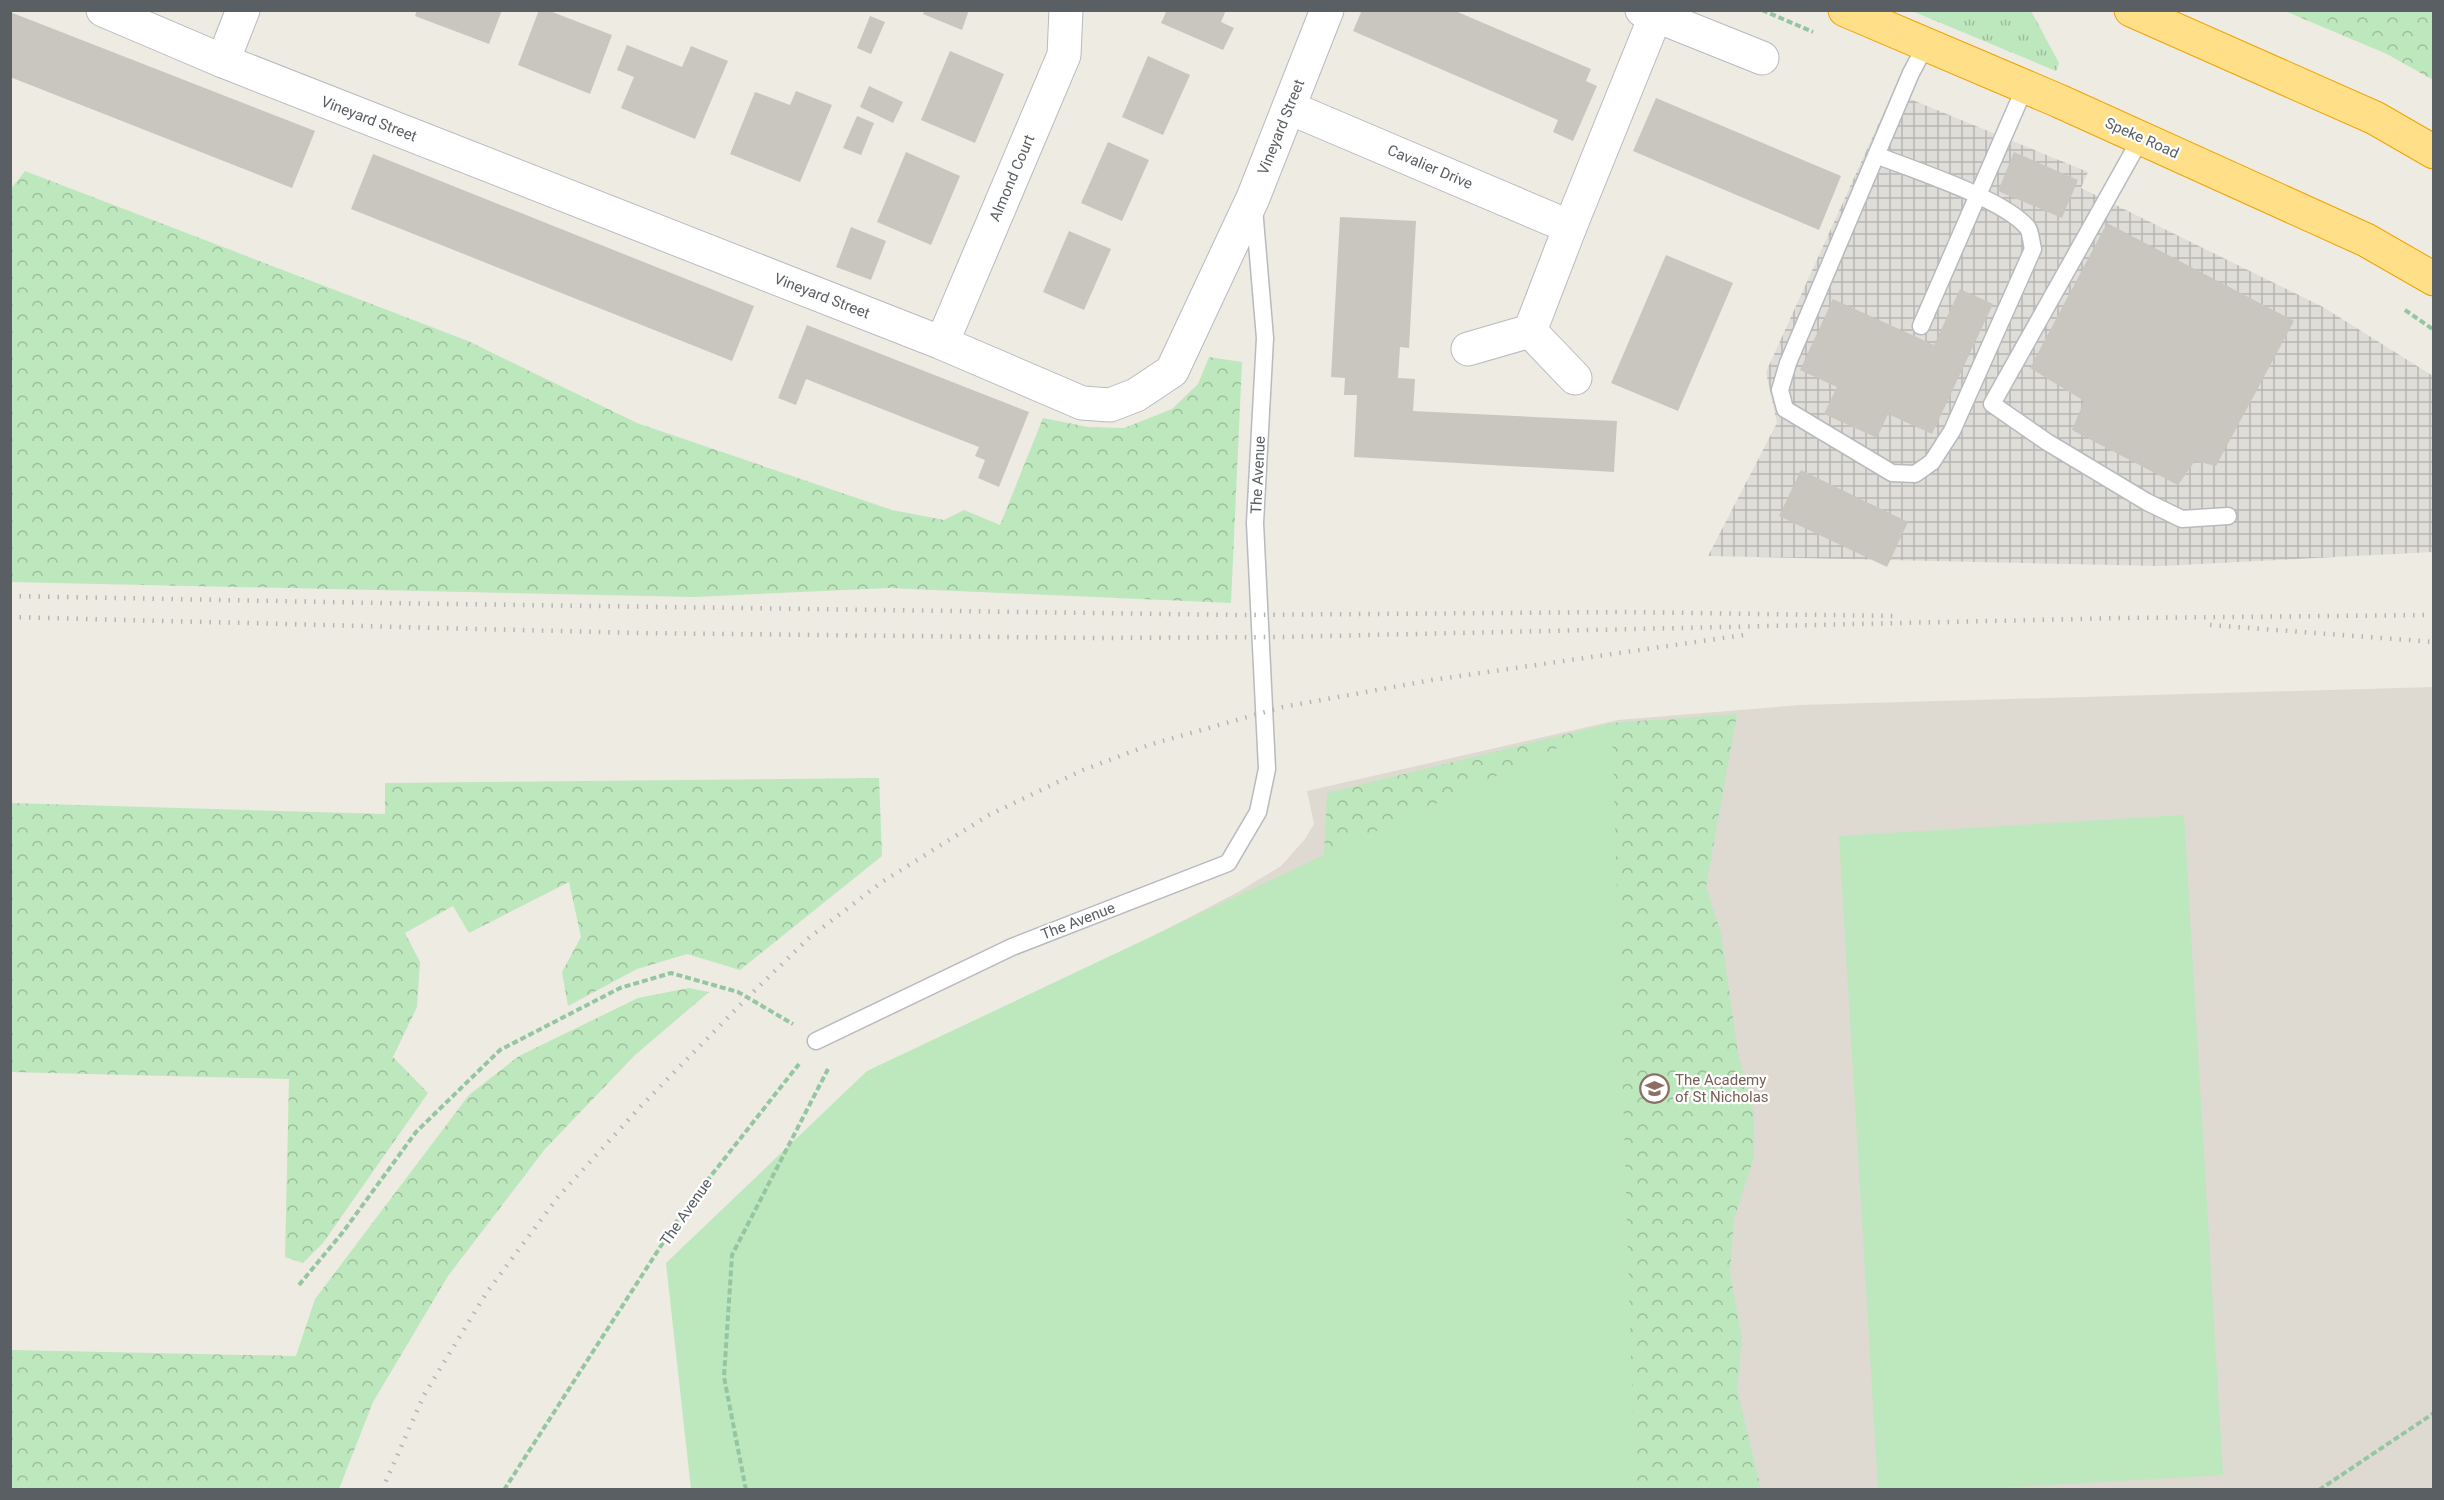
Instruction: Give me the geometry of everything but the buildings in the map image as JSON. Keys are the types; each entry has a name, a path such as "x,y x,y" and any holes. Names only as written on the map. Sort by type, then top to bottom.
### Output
{"highway":[{"name":"Speke Road","path":"1845,10 2141,138 2366,240 2433,279"},
{"path":"2131,10 2375,118 2433,152"}],"street":[{"name":"Vineyard Street","path":"103,10 223,62 942,343 1082,403 1110,405 1136,395 1172,371 1253,198 1327,10"},
{"path":"223,62 243,10"},
{"name":"Almond Court","path":"942,343 1064,55 1065,10"},
{"path":"1530,331 1648,14 1762,57"},
{"name":"Cavalier Drive","path":"1290,108 1570,227"},
{"path":"1468,349 1530,331"},
{"path":"1530,331 1575,378"}],"lane":[{"path":"1876,155 1978,196 2006,210 2028,228 2033,249 1947,439 1932,462 1915,474 1892,473 1785,409 1780,390 1788,363 1876,155 1911,73 1926,45"},
{"path":"1921,326 2025,87"},
{"path":"2141,138 1992,405 2047,442 2147,502 2182,519 2228,516"},
{"name":"The Avenue","path":"816,1041 1012,947 1228,863 1258,812 1267,769 1255,523 1265,338 1253,198"}],"path":[{"path":"299,1285 343,1232 416,1132 500,1050 620,988 671,973 713,983 759,1002 816,1041"},
{"path":"746,1490 724,1377 732,1255 852,1024"},
{"name":"The Avenue","path":"504,1490 684,1210 816,1041"},
{"path":"2319,1490 2433,1413"}],"shaded area":[{"path":"1893,92 2088,172 2081,188 2323,307 2433,376 2433,552 2161,566 1708,556 1777,423 1766,372"},
{"name":"The Academy of St Nicholas","path":"2433,687 2433,1489 786,1490 904,1066 1238,892 1281,866 1305,839 1314,824 1307,791 1618,720 1800,705"}],"green space":[{"path":"1912,11 2031,11 2059,63 2056,71"},
{"path":"2285,11 2433,11 2433,80 2387,54"},
{"path":"25,171 468,341 637,423 892,510 944,520 964,510 1000,525 1043,418 1088,427 1124,428 1172,409 1198,384 1209,357 1242,362 1231,603 889,588 694,597 11,582 10,190"},
{"path":"1737,714 1706,887 1721,933 1738,1053 1754,1113 1754,1157 1734,1219 1730,1273 1742,1338 1737,1390 1761,1489 1505,1489 1324,855 1327,793 1612,723"},
{"path":"1612,723 1635,1489 691,1489 666,1263 867,1071 1324,855"},
{"path":"879,778 882,856 740,970 687,954 637,969 568,1006 562,972 581,937 569,882 469,933 453,906 405,933 420,962 417,1007 393,1057 428,1093 323,1243 303,1263 285,1257 289,1079 11,1072 11,803 385,814 385,783"},
{"path":"2184,815 2223,1475 1981,1489 1878,1489 1839,836"},
{"path":"689,988 709,992 635,1055 545,1149 448,1276 373,1402 339,1489 11,1489 11,1350 296,1356 315,1299 469,1095 519,1056 638,998"}],"railway":[{"path":"10,596 1239,615 1625,612 1895,616"},
{"path":"10,617 636,633 1096,638 1281,637 2123,618 2434,615"},
{"path":"2210,625 2434,642"},
{"path":"382,1490 424,1395 487,1292 558,1197 641,1106 810,937 882,882 989,815 1083,770 1152,744 1283,707 1432,680 1751,634"}],"place":[{"name":"The Academy of St Nicholas","path":"1654,1089"}]}
